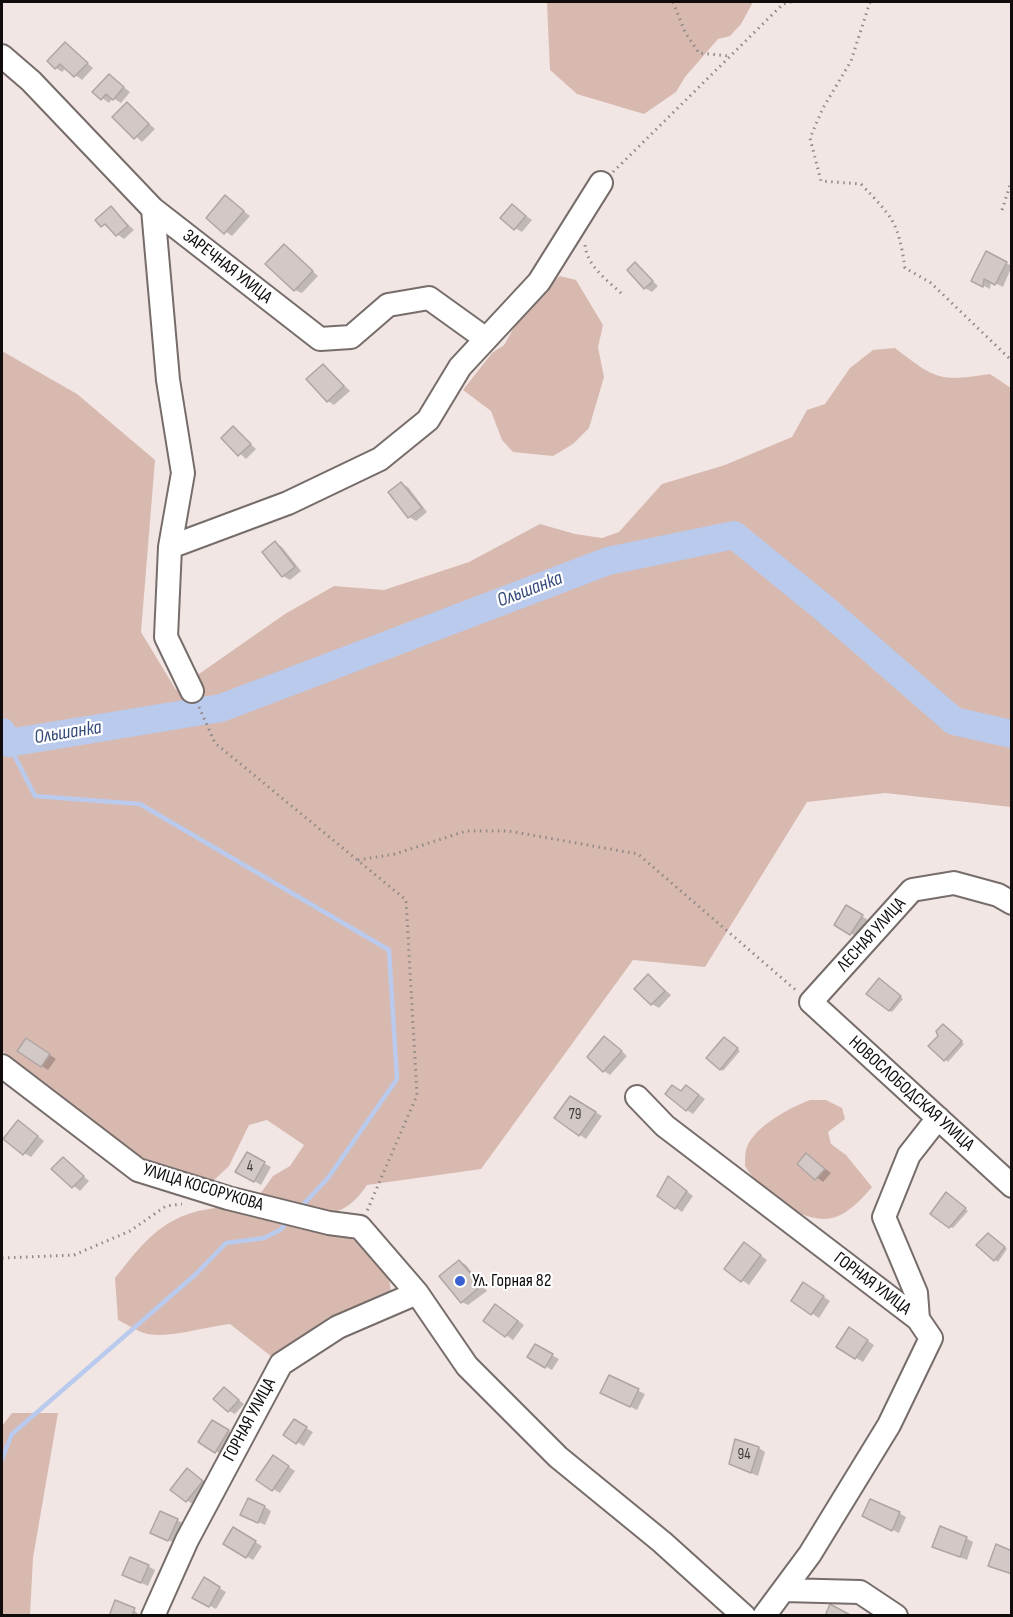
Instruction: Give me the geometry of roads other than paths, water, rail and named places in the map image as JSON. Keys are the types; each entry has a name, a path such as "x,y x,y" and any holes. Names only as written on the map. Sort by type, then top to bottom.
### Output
{"street":[{"name":"ЗАРЕЧНАЯ УЛИЦА","path":"2,56 31,81 153,209 320,339 351,337 388,305 429,298 486,339"},
{"path":"170,548 288,503 380,459 428,420 460,368 538,282 601,183"},
{"path":"153,209 168,380 183,473 170,548 166,637 192,691"},
{"name":"ЛЕСНАЯ УЛИЦА","path":"811,1002 912,890 954,883 998,895 1011,903"},
{"name":"НОВОСЛОБОДСКАЯ УЛИЦА","path":"811,1002 1011,1186"},
{"name":"УЛИЦА КОСОРУКОВА","path":"2,1066 138,1170 228,1198 329,1223 360,1227 417,1293"},
{"name":"ГОРНАЯ УЛИЦА","path":"637,1097 665,1126 918,1319 931,1338 888,1425 810,1554 764,1616"},
{"path":"918,1319 916,1293 884,1217 909,1155 938,1118"},
{"path":"417,1293 467,1366 550,1449 662,1542 744,1616"},
{"name":"ГОРНАЯ УЛИЦА","path":"153,1616 187,1540 281,1364 338,1327 417,1293"},
{"path":"784,1590 860,1592 896,1616"}],"waterway":[{"name":"Ольшанка","path":"2,732 8,743 221,708 608,561 734,535 825,609 954,721 1012,734"},
{"path":"8,743 35,796 140,804 389,950 397,1079 328,1178 299,1209"},
{"path":"2,1459 12,1434 196,1274 226,1243 264,1238 280,1230 289,1220"}],"place":[{"name":"Ул. Горная 82","path":"460,1281"}]}
